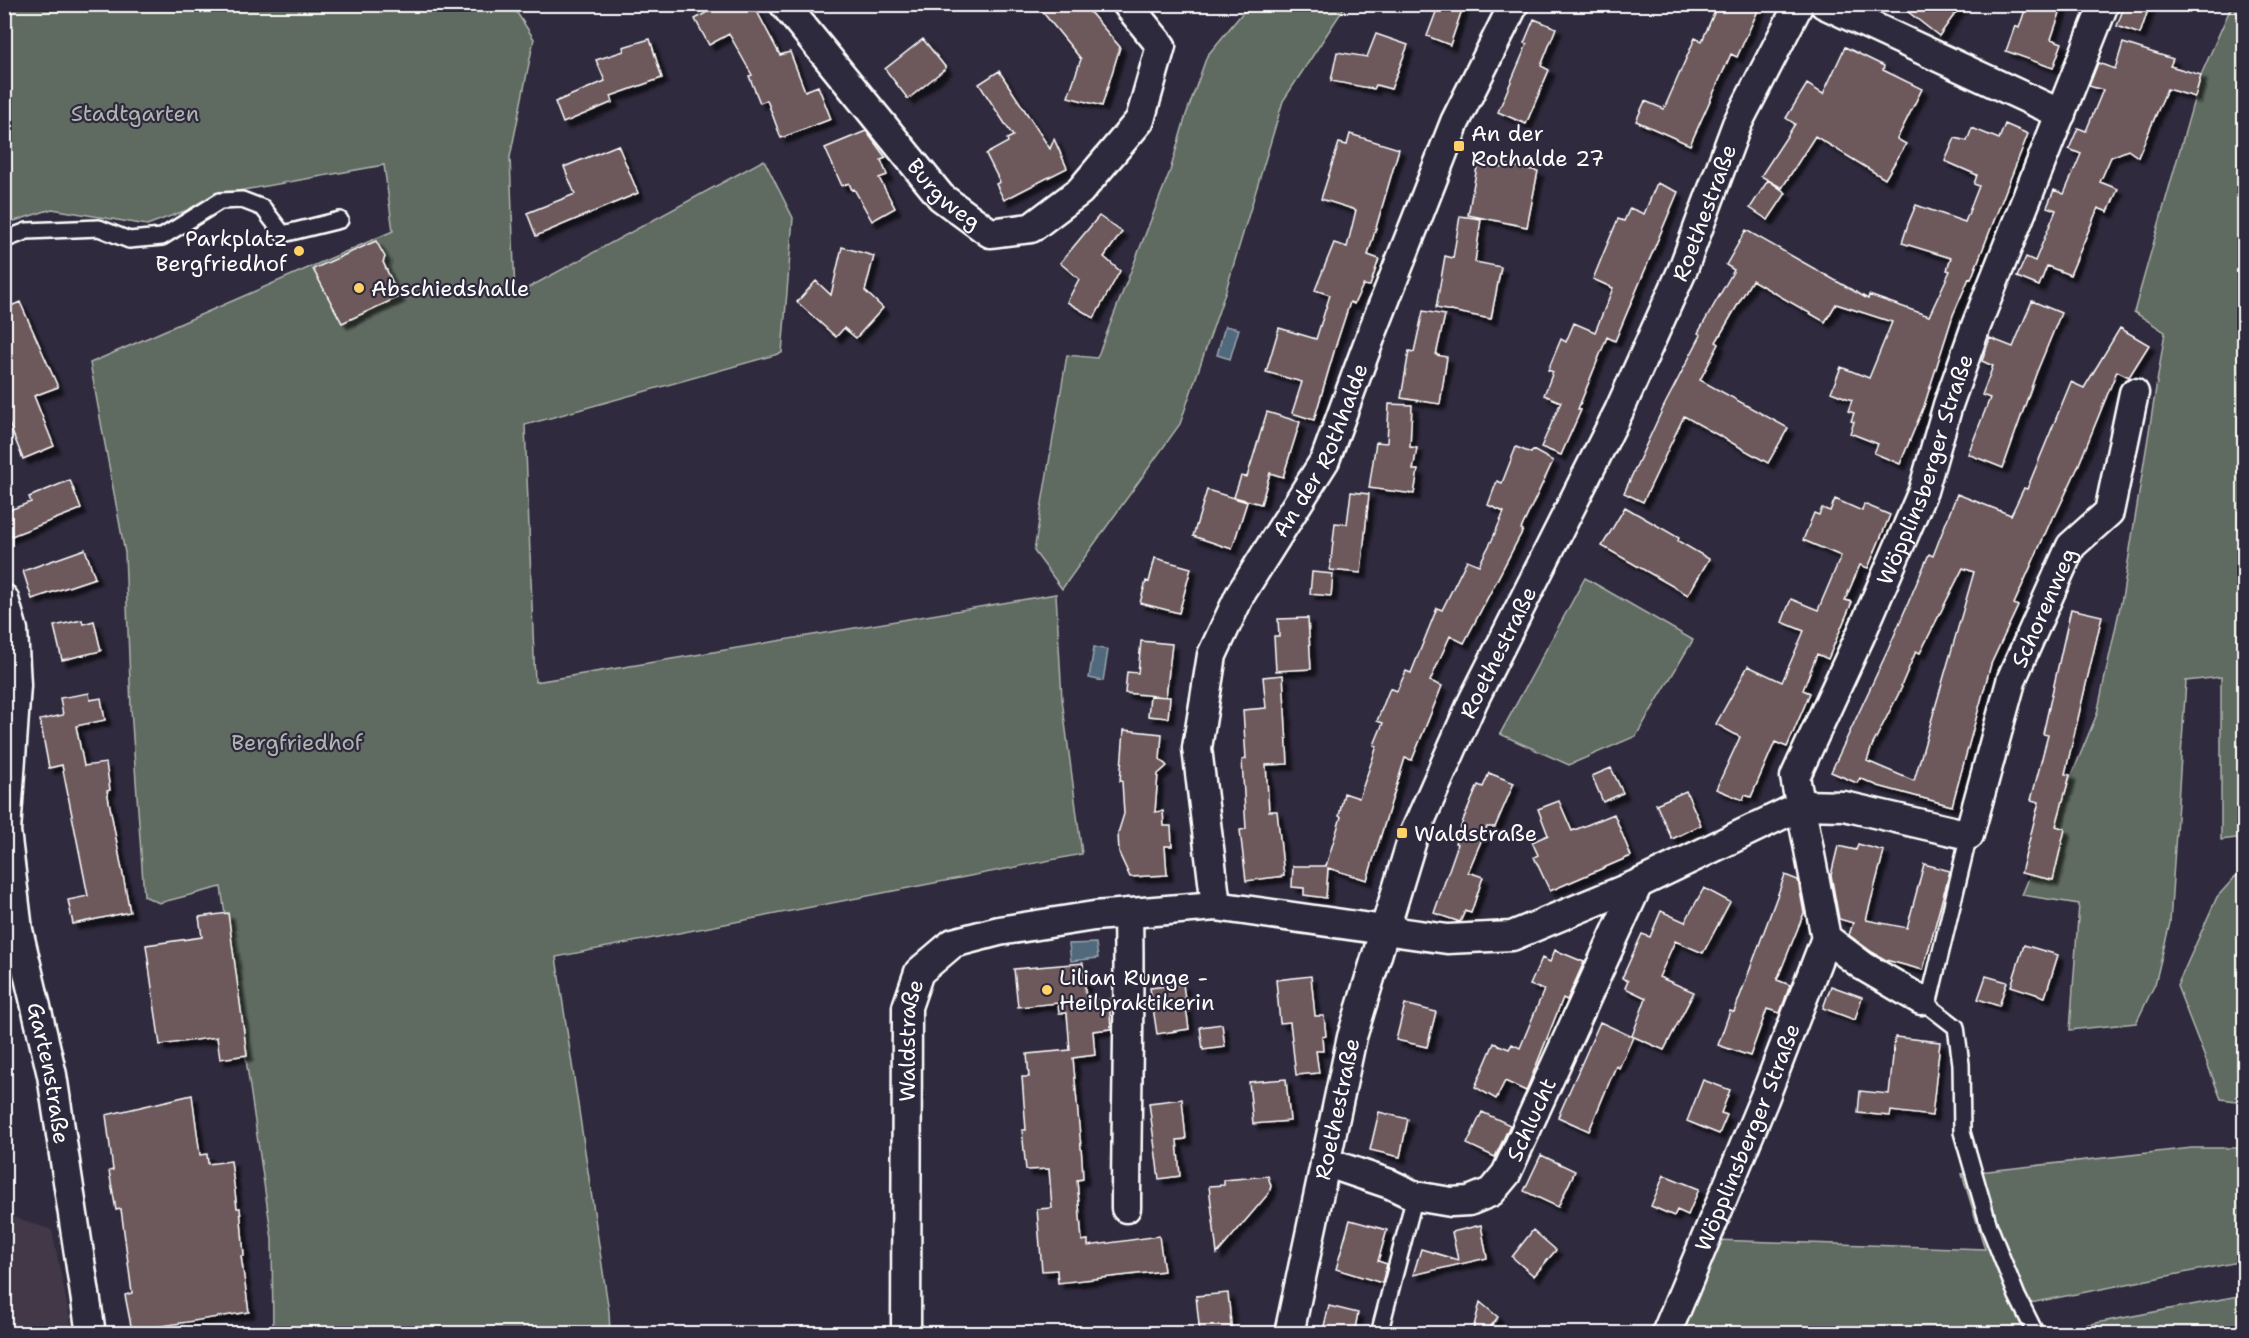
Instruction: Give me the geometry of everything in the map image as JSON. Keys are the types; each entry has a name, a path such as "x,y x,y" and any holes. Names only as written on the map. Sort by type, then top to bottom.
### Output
{"street":[{"name":"Burgweg","path":"784,4 941,197 990,233 1031,228 1080,191 1143,131 1140,120 1161,46 1127,4"},
{"name":"An der Rothhalde","path":"1216,906 1197,748 1212,655 1240,595 1325,460 1455,122 1514,4"},
{"name":"Roethestraße","path":"1289,1334 1352,1037 1413,837 1473,701 1619,411 1683,269 1737,124 1799,4"},
{"path":"1824,4 2061,114"},
{"name":"Wöpplinsberger Straße","path":"1666,1334 1764,1099 1826,938 1795,777 1861,634 1923,491 1948,405 1976,326 2104,4"},
{"name":"Schorenweg","path":"1969,835 2012,678 2071,546 2109,512 2134,393"},
{"name":"Gartenstraße","path":"4,599 13,630 16,685 6,831 11,942 52,1076 91,1334"},
{"name":"Waldstraße","path":"905,1333 907,1006 919,972 953,944 999,931 1094,916 1216,906 1447,939 1512,936 1638,884 1802,805"},
{"path":"1802,805 1844,806 1969,835"},
{"name":"Schlucht","path":"1325,1162 1389,1184 1415,1196 1451,1202 1469,1201 1491,1192 1506,1174 1638,884"},
{"path":"1126,1208 1130,979 1128,913"},
{"path":"1826,938 1863,966 1924,1003"}],"lane":[{"path":"4,240 27,231 99,228 129,240 162,237 220,201 242,200 264,208 283,234 340,220"},
{"name":"Schorenweg","path":"1924,1003 1969,835"},
{"path":"1924,1003 1956,1027 1961,1064 1962,1131 1989,1226 2017,1296 2036,1334"},
{"path":"1379,1334 1415,1196"}],"shaded area":[{"path":"5,1214 52,1230 73,1333 5,1333"}],"green space":[{"path":"4,5 512,5 534,39 510,157 515,295 764,160 793,218 782,353 525,425 535,682 1056,594 1062,699 1082,854 556,957 609,1312 610,1333 273,1333 272,1239 221,887 159,903 144,896 131,709 125,553 90,363 393,231 384,165 238,191 147,225 52,209 5,224"},
{"path":"1249,5 1346,5 1283,101 1226,290 1180,424 1062,589 1034,551 1067,355 1097,358 1170,171 1186,115 1207,56"},
{"path":"2232,5 2244,5 2244,837 2221,840 2221,677 2186,681 2170,923 2155,984 2136,1023 2070,1030 2079,904 2022,895 2097,714 2123,593 2165,332 2134,312 2201,75"},
{"path":"1585,578 1693,640 1636,736 1569,765 1500,734"},
{"path":"2244,873 2244,1102 2221,1099 2177,986 2217,897 2235,877"},
{"path":"2192,1148 2244,1148 2244,1261 2025,1304 2039,1333 1679,1334 1715,1240 1985,1249 1962,1174"},
{"path":"2244,1295 2244,1333 2043,1333"}],"water":[{"path":"1225,326 1239,329 1230,359 1217,355"},
{"path":"1094,647 1108,650 1103,681 1089,678"},
{"path":"1096,943 1098,958 1071,961 1069,944"}],"building":[{"path":"721,4 753,4 780,55 790,52 805,91 818,86 831,119 781,138 767,100 760,103 749,76 752,75 729,34 709,45 695,19"},
{"path":"1036,4 1083,4 1120,47 1102,106 1068,97 1081,59"},
{"path":"1439,4 1464,4 1450,45 1427,36"},
{"path":"1718,4 1761,4 1737,57 1731,54 1690,145 1636,121 1645,101 1664,109 1695,38 1702,41"},
{"path":"1898,4 1962,4 1939,36"},
{"path":"2027,4 2063,4 2051,39 2062,43 2053,68 2006,51 2015,26 2019,28"},
{"path":"2125,4 2150,4 2140,34 2117,26"},
{"path":"1534,19 1556,28 1541,66 1549,70 1526,124 1498,112 1527,44 1524,43"},
{"path":"1376,34 1408,45 1391,89 1376,85 1374,89 1331,81 1337,52 1367,57"},
{"path":"650,39 662,78 611,96 613,102 563,123 555,102 605,81 596,60 624,51 623,47"},
{"path":"923,39 946,68 908,99 885,69"},
{"path":"2123,43 2173,59 2170,66 2201,75 2195,97 2167,89 2138,157 2128,150 2111,157 2100,182 2118,189 2108,212 2098,208 2070,275 2047,266 2039,286 2017,277 2026,257 2035,261 2056,210 2047,207 2054,190 2064,194 2081,154 2069,149 2078,128 2086,131 2103,90 2089,86 2098,63 2115,69"},
{"path":"1845,47 1884,66 1883,70 1922,89 1897,139 1906,144 1885,179 1815,136 1782,188 1761,176 1795,124 1786,118 1807,84 1823,94"},
{"path":"999,71 1050,149 1054,139 1067,168 1004,200 996,184 1000,182 986,154 1008,142 1007,139 1013,136 979,84"},
{"path":"2005,124 2028,134 1971,279 1969,278 1953,315 1924,406 1900,464 1874,453 1878,444 1850,433 1854,413 1848,411 1852,400 1831,392 1841,367 1869,378 1892,322 1836,304 1825,322 1752,280 1716,342 1719,344 1700,380 1788,428 1768,463 1684,416 1643,502 1624,493 1664,406 1701,335 1698,333 1734,270 1726,265 1746,230 1868,299 1869,295 1929,316 1950,271 1947,270 1951,258 1902,243 1908,224 1916,205 1965,222 1979,186 1974,184 1977,175 1945,161 1955,138 1967,141 1972,128 1999,139"},
{"path":"866,131 886,158 881,160 887,175 879,178 895,208 872,221 849,183 842,186 825,148"},
{"path":"1350,134 1399,149 1368,255 1379,259 1370,286 1363,285 1354,304 1350,302 1314,420 1292,413 1302,382 1266,372 1279,328 1316,339 1330,295 1315,290 1334,243 1347,247 1356,210 1321,199 1339,143 1347,145"},
{"path":"618,145 638,193 536,236 527,213 575,194 564,167"},
{"path":"1478,162 1538,171 1527,227 1468,215"},
{"path":"1768,180 1786,193 1768,220 1750,208"},
{"path":"1657,183 1678,192 1615,341 1607,337 1578,409 1581,410 1561,455 1541,447 1561,402 1544,395 1553,372 1548,370 1561,339 1566,342 1574,323 1595,332 1613,288 1593,279 1604,252 1618,219 1624,221 1630,208 1644,214"},
{"path":"1099,216 1122,232 1104,257 1120,271 1094,318 1067,302 1079,279 1060,263"},
{"path":"1460,216 1481,219 1475,262 1501,267 1491,319 1436,308 1445,256 1453,258"},
{"name":"Abschiedshalle","path":"376,241 385,257 383,262 399,297 342,323 313,269"},
{"path":"842,247 874,256 865,291 883,308 856,338 844,328 836,337 797,302 816,281 831,295"},
{"path":"2032,301 2061,313 2036,374 2003,468 1968,454 1990,398 1982,395 1993,366 1982,361 1990,338 2013,347"},
{"path":"20,302 58,387 34,396 54,446 23,459 4,411 4,309"},
{"path":"1423,311 1445,315 1436,355 1447,357 1440,404 1401,398 1409,351 1414,352"},
{"path":"2120,328 2149,345 2129,377 2117,371 2077,469 2053,516 2014,604 2018,606 1991,664 1952,806 1878,786 1860,778 1857,783 1831,772 1888,650 1929,554 1933,556 1957,494 2011,515 2024,488 2027,489 2071,382 2084,388","holes":["1963,568 1974,572 1914,781 1867,761 1872,746 1902,687 1916,651 1920,653"]},
{"path":"1389,404 1412,405 1410,447 1417,448 1413,470 1418,470 1414,494 1369,488 1376,442 1387,443"},
{"path":"1267,412 1300,422 1283,477 1270,473 1261,504 1234,497 1241,476 1247,477"},
{"path":"1516,447 1531,453 1533,450 1553,461 1521,529 1523,530 1464,643 1450,636 1430,681 1442,686 1412,760 1405,758 1367,880 1328,868 1326,898 1304,895 1304,888 1292,887 1293,866 1326,866 1341,817 1339,816 1344,793 1359,798 1377,746 1374,745 1383,723 1377,721 1390,688 1397,691 1406,671 1411,673 1437,608 1442,610 1467,560 1479,565 1492,540 1504,512 1488,505 1497,481 1502,483"},
{"path":"70,480 81,509 4,539 4,512 31,502 29,497"},
{"path":"1207,490 1247,502 1232,549 1193,536"},
{"path":"1351,492 1369,494 1361,573 1330,570 1335,523 1347,524"},
{"path":"1835,499 1862,511 1864,504 1890,515 1868,568 1860,565 1845,600 1852,602 1828,659 1817,654 1803,690 1810,693 1787,747 1775,742 1751,797 1745,795 1743,800 1716,789 1740,737 1716,724 1748,666 1782,682 1804,631 1782,622 1791,599 1818,610 1841,556 1803,540 1814,513 1819,515 1822,508 1830,511"},
{"path":"1625,507 1679,538 1678,541 1709,559 1688,595 1602,546"},
{"path":"85,549 95,578 32,599 23,571"},
{"path":"1155,558 1191,568 1179,613 1140,603 1146,581 1149,582"},
{"path":"1312,572 1333,574 1331,596 1310,594"},
{"path":"2071,609 2102,616 2065,774 2070,775 2056,826 2065,829 2053,880 2021,873 2039,802 2031,800 2048,735 2043,734"},
{"path":"1308,618 1311,669 1276,671 1274,636 1279,636 1278,619"},
{"path":"82,620 83,624 94,621 101,651 62,660 54,626"},
{"path":"1141,641 1172,644 1166,697 1125,693 1127,672 1138,673"},
{"path":"1283,675 1288,764 1266,765 1269,811 1277,811 1284,876 1246,881 1240,830 1246,829 1242,760 1246,759 1243,710 1266,708 1263,677"},
{"path":"89,693 90,700 101,698 105,720 76,726 84,766 106,763 110,790 107,791 130,912 73,924 68,900 88,896 62,765 49,768 40,720 63,715 60,698"},
{"path":"1150,696 1170,697 1168,718 1148,716"},
{"path":"1124,730 1162,734 1160,759 1167,766 1158,774 1155,812 1163,811 1164,826 1171,826 1172,846 1165,846 1167,875 1130,877 1119,853 1118,833 1124,814 1122,781 1120,781"},
{"path":"1611,768 1623,793 1603,802 1592,776"},
{"path":"1489,773 1514,783 1495,827 1487,827 1468,872 1483,877 1471,913 1465,911 1460,922 1434,913 1458,844 1455,843 1464,818 1478,785 1483,787"},
{"path":"1686,791 1701,825 1672,839 1656,804"},
{"path":"1559,801 1572,831 1614,814 1631,856 1550,891 1534,857 1538,855 1532,842 1548,835 1538,809"},
{"path":"1858,844 1884,851 1866,920 1907,928 1924,864 1950,871 1923,970 1886,960 1872,952 1849,935 1853,923 1839,919 1831,875 1838,846 1856,850"},
{"path":"1785,875 1798,880 1804,913 1777,980 1790,985 1780,1013 1767,1009 1750,1056 1718,1045 1730,1011 1734,1012"},
{"path":"1704,888 1730,902 1703,953 1675,941 1659,977 1694,992 1664,1050 1632,1036 1646,998 1625,988 1628,981 1622,978 1642,934 1650,937 1661,911 1685,922"},
{"path":"228,913 247,1055 220,1059 217,1037 160,1045 146,945 202,937 199,917"},
{"path":"2024,945 2058,955 2045,997 2011,986"},
{"path":"1555,950 1584,962 1567,1000 1563,998 1526,1091 1505,1081 1496,1099 1475,1087 1494,1043 1509,1049 1512,1044 1520,1048 1544,990 1530,985 1542,958 1550,962"},
{"path":"1083,963 1086,1000 1109,999 1111,1029 1093,1031 1095,1055 1073,1058 1083,1179 1077,1180 1082,1241 1088,1240 1088,1246 1159,1236 1164,1271 1058,1283 1057,1270 1042,1271 1037,1209 1052,1208 1049,1169 1026,1170 1022,1130 1026,1130 1022,1077 1029,1077 1027,1054 1070,1050 1067,1013 1059,1013 1058,1003 1018,1007 1014,969"},
{"path":"1311,976 1315,1016 1324,1016 1326,1036 1322,1037 1323,1051 1316,1051 1319,1073 1296,1075 1290,1022 1280,1023 1276,980"},
{"path":"1986,976 2007,982 1999,1006 1978,999"},
{"path":"1183,984 1189,1029 1157,1034 1150,988"},
{"path":"1831,986 1862,997 1855,1020 1823,1008"},
{"path":"1405,1004 1436,1012 1427,1047 1396,1040"},
{"path":"1600,1022 1633,1037 1619,1068 1616,1066 1589,1131 1558,1117"},
{"path":"1222,1024 1225,1047 1203,1050 1200,1027"},
{"path":"1895,1037 1940,1042 1932,1116 1891,1111 1890,1116 1858,1113 1860,1091 1889,1094"},
{"path":"1286,1079 1290,1121 1253,1124 1249,1082"},
{"path":"1703,1080 1730,1090 1721,1113 1727,1115 1719,1134 1687,1121"},
{"path":"192,1095 200,1155 207,1154 208,1164 231,1161 237,1208 240,1208 244,1256 241,1256 249,1312 132,1331 125,1295 132,1293 121,1209 116,1210 109,1171 113,1170 106,1115"},
{"path":"1182,1099 1186,1139 1177,1140 1180,1176 1159,1179 1149,1103"},
{"path":"1379,1112 1408,1119 1400,1157 1370,1150"},
{"path":"1482,1112 1510,1125 1495,1157 1467,1144"},
{"path":"1541,1155 1575,1171 1558,1207 1524,1191"},
{"path":"1664,1175 1699,1189 1688,1215 1677,1210 1674,1216 1651,1206"},
{"path":"1268,1176 1271,1186 1269,1193 1217,1254 1209,1186 1224,1185 1224,1180"},
{"path":"1350,1220 1387,1230 1378,1261 1387,1264 1382,1283 1336,1269"},
{"path":"1481,1225 1487,1258 1413,1275 1421,1249 1458,1260 1452,1232"},
{"path":"1533,1230 1556,1250 1534,1276 1512,1257"},
{"path":"1228,1293 1232,1334 1200,1334 1196,1296"},
{"path":"1480,1302 1498,1317 1485,1334 1472,1334"},
{"path":"1329,1306 1358,1313 1354,1334 1322,1334"}],"place":[{"name":"An der Rothalde 27","path":"1459,146"},
{"name":"Parkplatz Bergfriedhof","path":"299,251"},
{"name":"Abschiedshalle","path":"359,288"},
{"name":"Waldstraße","path":"1402,833"},
{"name":"Lilian Runge - Heilpraktikerin","path":"1047,990"}],"park label":[{"name":"Stadtgarten","path":"135,113"},
{"name":"Bergfriedhof","path":"297,742"}]}
